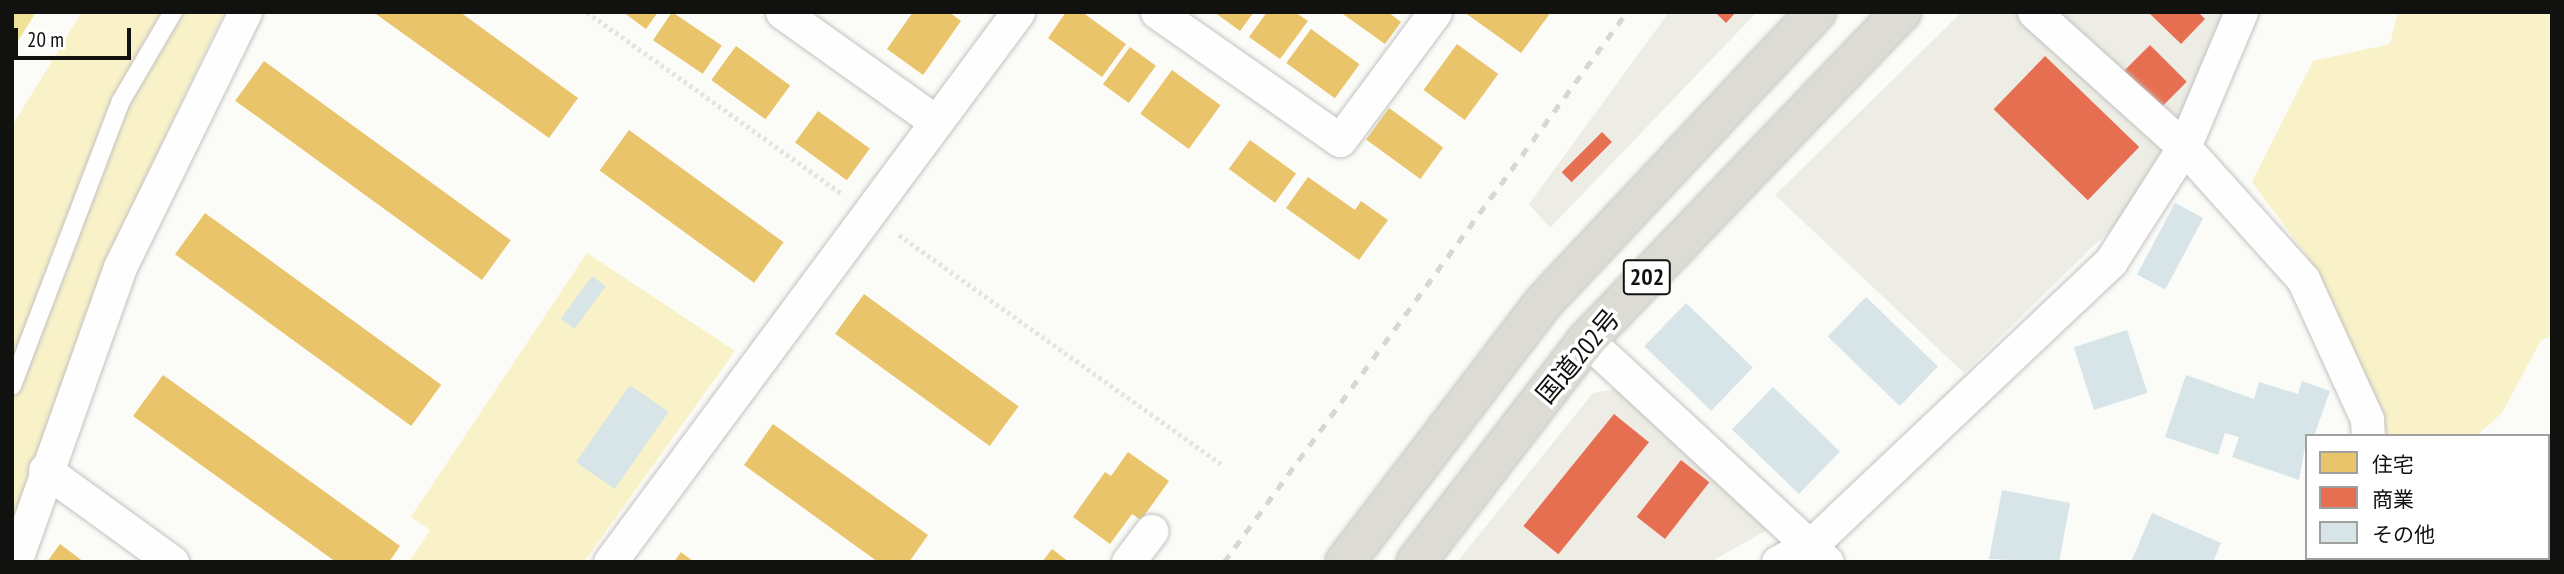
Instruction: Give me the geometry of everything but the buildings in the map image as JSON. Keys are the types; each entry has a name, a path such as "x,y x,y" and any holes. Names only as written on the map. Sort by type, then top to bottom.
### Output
{"highway":[{"name":"202","path":"1345,562 1544,302 1816,12"},
{"name":"国道202号","path":"1416,562 1587,340 1902,12"}],"street":[{"path":"15,562 45,470 120,267 245,12"},
{"path":"782,12 936,122"},
{"path":"610,562 1018,12"},
{"path":"1157,12 1340,140 1434,12"},
{"path":"2034,12 2184,146 2303,279 2367,419 2368,434"},
{"path":"1778,562 1819,553 2111,261 2184,146 2241,12"},
{"path":"1587,340 1819,553"},
{"path":"45,470 172,562"},
{"path":"1128,562 1151,531"}],"lane":[{"path":"12,386 121,101 173,12"}],"path":[{"path":"587,12 1221,464"}],"shaded area":[{"path":"12,12 36,12 12,51"},
{"path":"82,12 224,12 107,260 12,547 12,126"},
{"path":"1669,12 1757,12 1550,228 1529,204"},
{"path":"1962,12 2229,12 2189,104 2118,222 1964,373 1775,195"},
{"path":"2398,12 2552,12 2552,336 2541,340 2502,413 2478,434 2386,434 2383,414 2314,266 2252,182 2313,61 2390,44"},
{"path":"587,253 735,351 584,562 409,562 430,530 411,517"},
{"path":"1626,387 1776,525 1710,562 1457,562 1593,393"}],"railway":[{"path":"1224,562 1627,12"}]}
